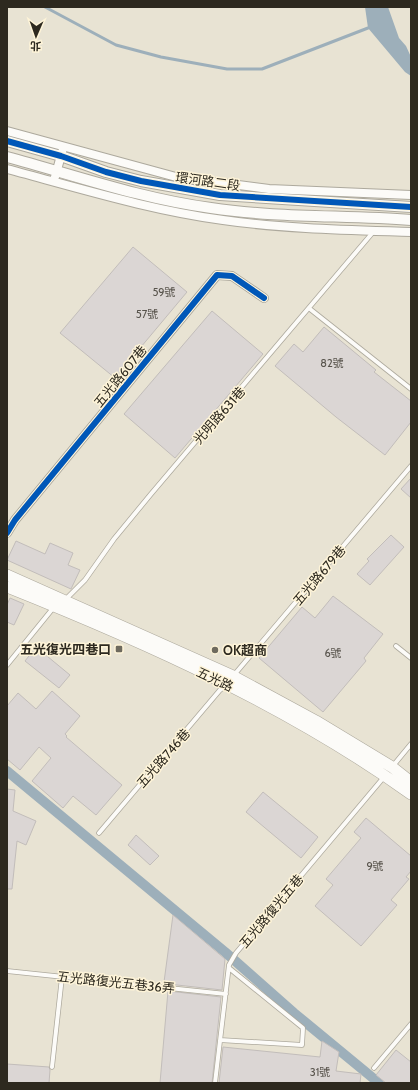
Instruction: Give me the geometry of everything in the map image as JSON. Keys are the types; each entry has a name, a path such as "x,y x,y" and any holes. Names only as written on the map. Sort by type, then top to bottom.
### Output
{"main road":[{"name":"五光路","path":"7,575 65,600 316,721 388,771 411,782"},
{"name":"五光路","path":"7,587 231,680"},
{"name":"五光路","path":"388,771 411,794"}],"street":[{"name":"環河路二段","path":"7,131 62,151 106,172 141,181 220,195 411,207"},
{"name":"環河路二段","path":"7,141 62,151 176,177 269,189 411,195"},
{"path":"54,182 62,151"},
{"name":"環河路二段","path":"7,157 120,188 209,208 288,215 411,220"},
{"path":"7,169 144,206 223,220 374,231 411,232"},
{"name":"五光路607巷","path":"7,533 20,514 217,275 232,276 264,298"}],"lane":[{"name":"光明路631巷","path":"7,665 55,606 65,600 85,580 114,539 150,494 310,309 374,231"},
{"path":"310,309 411,389"},
{"name":"五光路679巷","path":"231,680 411,466"},
{"path":"396,646 411,658"},
{"name":"五光路746巷","path":"99,833 220,690 231,680"},
{"name":"五光路復光五巷","path":"215,1083 229,966 236,953 411,744"},
{"path":"220,1040 302,1046 303,1028 229,966"},
{"name":"五光路復光五巷36弄","path":"7,971 226,994"},
{"path":"52,1067 62,977"},
{"path":"374,1068 411,1024"}],"water":[{"path":"365,7 388,7 399,38 406,46 411,57 411,76 405,72 368,28"}],"building":[{"path":"133,247 187,292 115,378 60,333"},
{"path":"212,311 263,354 175,458 124,414"},
{"path":"324,327 376,370 374,372 411,401 411,422 385,455 336,417 275,366 294,344 303,352"},
{"path":"411,478 411,498 401,489"},
{"path":"391,535 404,547 370,585 357,574 369,561 367,559"},
{"path":"16,541 45,554 50,543 73,553 68,565 80,570 71,589 7,560"},
{"path":"333,596 383,634 364,658 366,661 323,712 259,658 302,607 315,618"},
{"path":"10,598 24,604 14,625 7,622 7,605"},
{"path":"36,647 70,675 59,688 25,661"},
{"path":"52,691 80,716 65,734 67,736 66,737 122,785 96,815 73,796 63,808 32,781 51,758 39,747 20,770 7,759 7,706 18,693 36,709"},
{"path":"7,789 15,790 13,811 36,821 26,845 17,841 12,889 7,889"},
{"path":"263,792 318,837 301,858 246,812"},
{"path":"366,818 411,856 411,871 406,877 409,879 391,900 397,905 361,946 315,906 333,885 326,879 361,838 354,832"},
{"path":"136,835 159,856 150,865 128,845"},
{"path":"173,915 225,959 222,990 168,984 168,982 164,982"},
{"path":"168,991 221,997 212,1083 160,1083"},
{"path":"322,1041 339,1052 336,1071 361,1074 360,1083 219,1083 223,1047 320,1057"},
{"path":"396,1050 411,1062 411,1083 386,1083 376,1075"},
{"path":"7,1064 49,1067 49,1083 7,1083"}],"waterway":[{"path":"45,7 116,45 161,57 227,69 262,69 368,28"},
{"path":"7,771 225,952 294,1013 379,1083"}],"cycle path":[{"path":"7,141 61,156 106,172 141,181 220,195 411,207"},
{"path":"7,533 15,520 217,275 232,276 264,298"}],"place":[{"name":"五光復光四巷口","path":"119,649"},
{"name":"OK超商","path":"215,650"}]}
